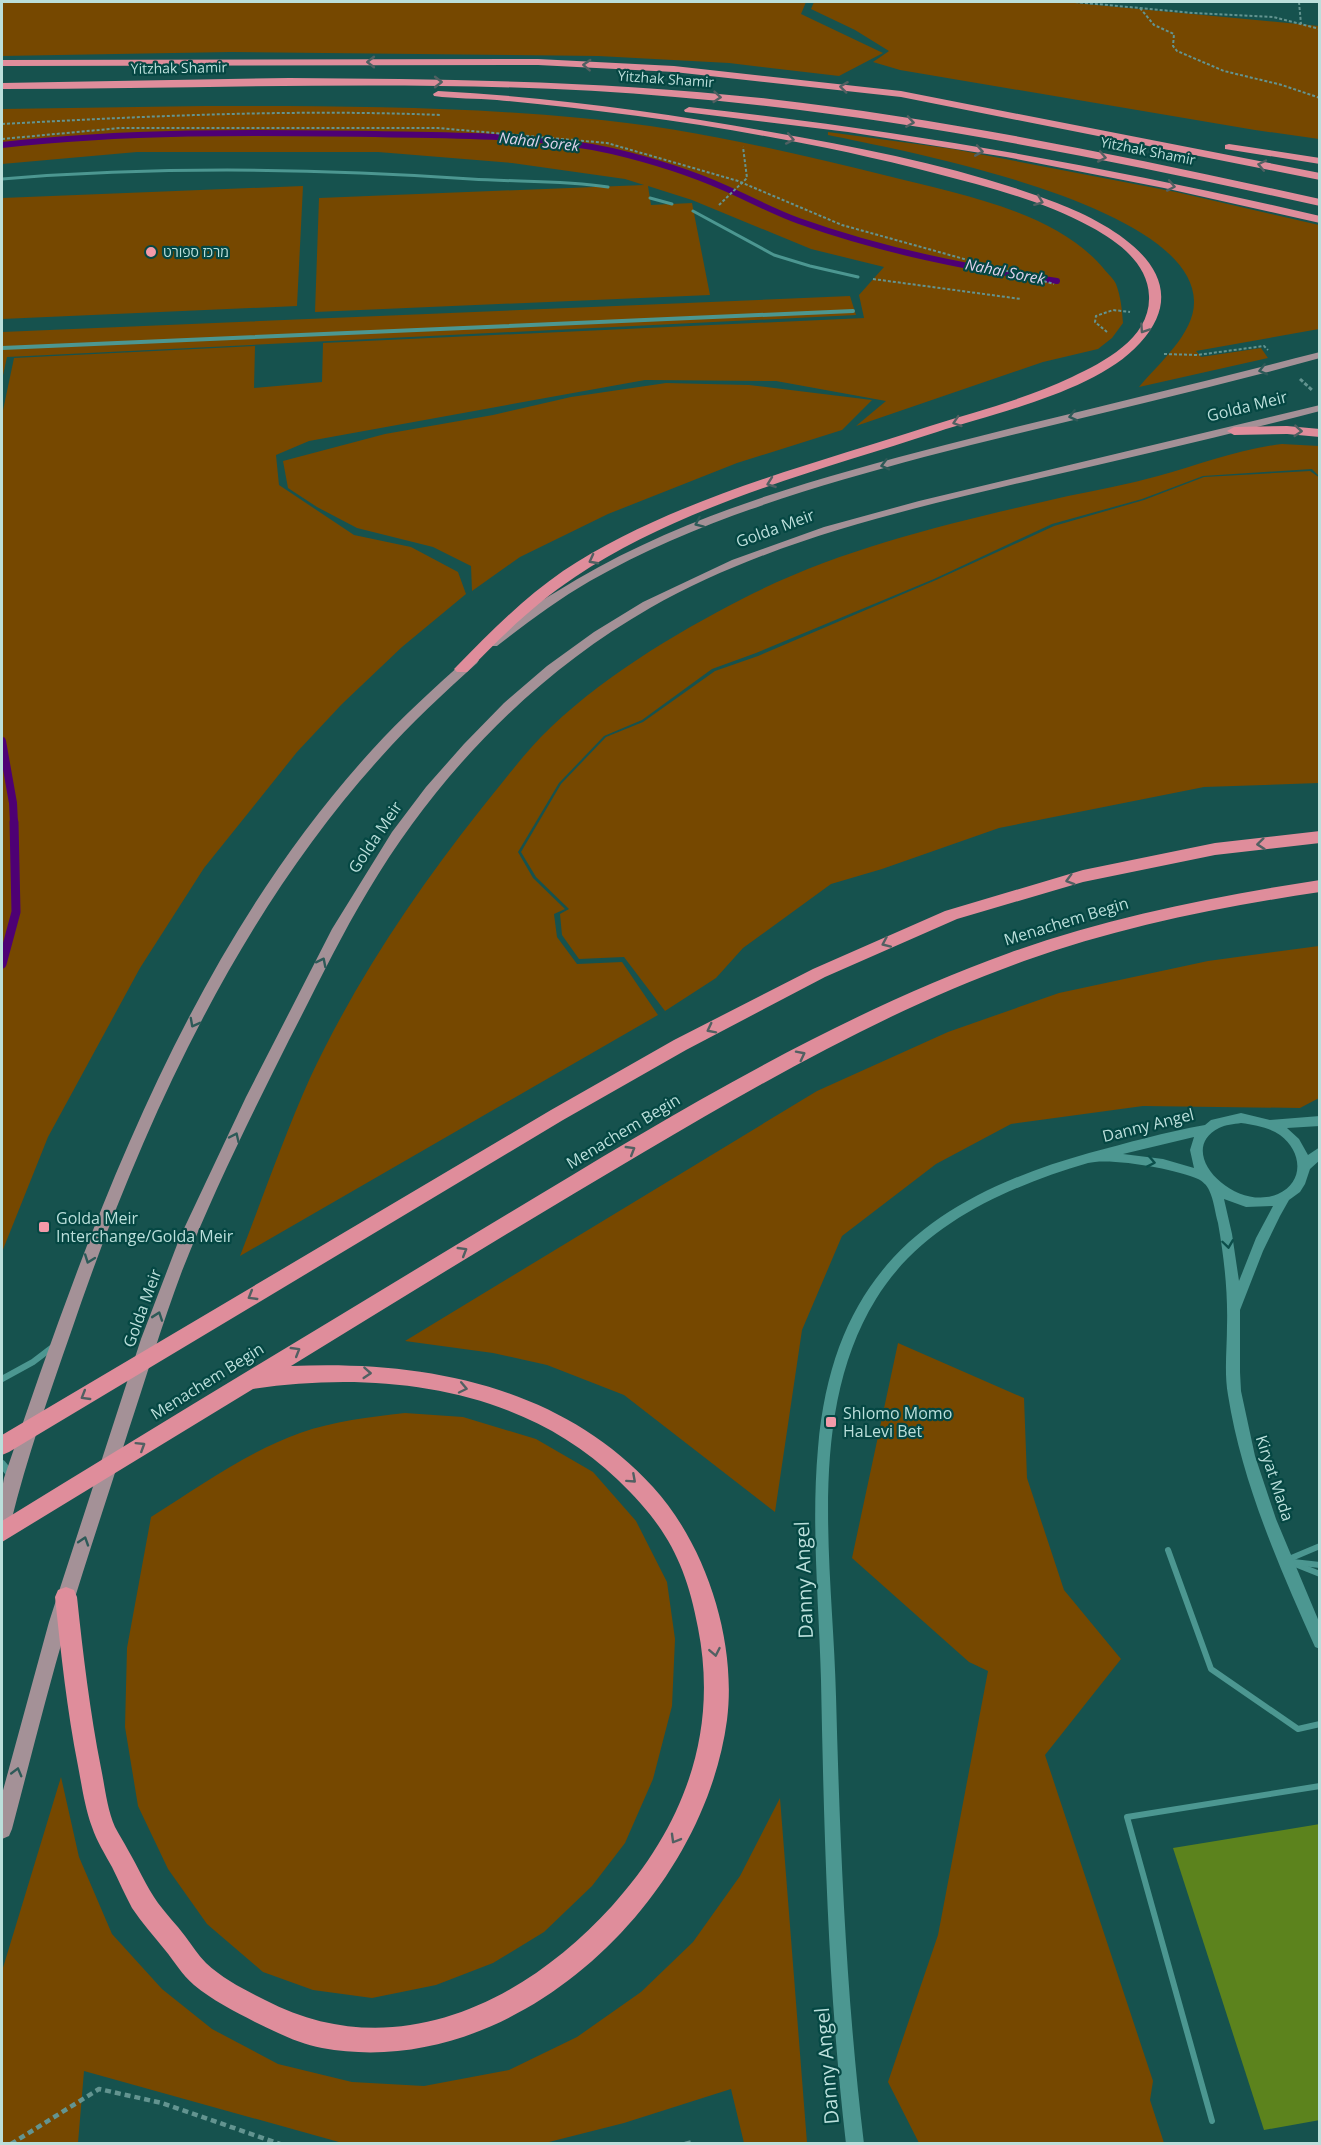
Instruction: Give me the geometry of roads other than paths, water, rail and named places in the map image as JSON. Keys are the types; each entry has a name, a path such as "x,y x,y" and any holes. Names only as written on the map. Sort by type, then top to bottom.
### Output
{"highway":[{"name":"Yitzhak Shamir","path":"2,63 537,62 674,69 901,94 1320,177"},
{"name":"Yitzhak Shamir","path":"2,86 466,82 699,95 770,102 1010,139 1320,203"},
{"path":"40,85 317,89 657,107 926,141 1184,188 1320,220"},
{"path":"901,94 1320,161"},
{"path":"462,669 509,620 544,592 582,566 645,533 712,504 988,412 1090,374 1119,356 1142,334 1153,315 1156,295 1144,263 1127,245 1067,212 990,185 894,159 756,132 504,98"},
{"path":"1234,430 1287,430 1320,433"},
{"path":"2,1446 302,1266 680,1045 819,973 951,915 1083,876 1215,849 1320,837"},
{"name":"Menachem Begin","path":"2,1532 246,1381 673,1125 765,1074 893,1009 1010,959 1141,919 1245,897 1320,886"},
{"path":"66,1597 80,1720 102,1825 145,1906 200,1974 255,2009 317,2035 370,2039 429,2034 480,2019 515,2001 564,1970 614,1922 652,1876 680,1831 702,1780 715,1724 717,1663 704,1600 682,1544 644,1490 595,1446 545,1416 471,1389 406,1377 313,1372 246,1381"}],"main road":[{"name":"Golda Meir","path":"2,1522 13,1478 59,1341 104,1218 185,1040 270,890 322,818 372,759 424,704 462,669 539,608 596,574 706,520 781,494 850,474 1320,355"},
{"name":"Golda Meir","path":"2,1829 66,1597 160,1308 205,1203 266,1071 339,929 382,860 439,780 482,730 526,690 602,633 646,605 698,579 773,548 813,533 908,506 1320,408"}],"street":[{"path":"2,348 853,311"},
{"path":"1270,1124 1294,1142 1302,1154 1305,1166 1303,1179 1295,1191 1283,1199 1266,1203 1248,1202 1230,1197 1203,1175 1197,1162 1198,1139 1206,1130 1221,1121 1242,1118 1270,1124 1320,1121"},
{"name":"Danny Angel","path":"855,2144 847,2086 834,1862 823,1513 826,1443 838,1373 858,1316 888,1272 920,1240 964,1207 1017,1180 1166,1137 1206,1130"},
{"path":"1305,1166 1320,1152"},
{"name":"Danny Angel","path":"1098,1156 1134,1158 1203,1175"},
{"name":"Kiryat Mada","path":"1215,1187 1226,1225 1231,1262 1234,1387 1240,1426 1268,1516 1320,1642"},
{"name":"Kiryat Mada","path":"1234,1316 1250,1265 1264,1232 1283,1199"},
{"path":"2,1379 33,1362 59,1341"},
{"path":"2,1464 13,1478"}],"lane":[{"path":"2,179 137,170 276,168 368,170 505,181 572,182 608,187"},
{"path":"650,198 672,204"},
{"path":"693,211 712,218 744,240 772,254 817,268 858,277"},
{"path":"1285,1560 1320,1546"},
{"path":"1168,1550 1211,1669 1298,1729 1320,1724"},
{"path":"1285,1560 1320,1565"},
{"path":"1285,1560 1320,1574"},
{"path":"1212,2121 1127,1817 1320,1786"}],"waterway":[{"name":"Nahal Sorek","path":"2,145 95,137 235,133 464,136 553,141 641,158 711,182 790,217 831,232 894,250 1057,281"},
{"path":"2,741 13,803 14,823"},
{"path":"2,964 16,912 14,822"}],"place":[{"name":"מרכז ספורט","path":"151,252"},
{"name":"Golda Meir Interchange/Golda Meir","path":"44,1227"},
{"name":"Shlomo Momo HaLevi Bet","path":"831,1422"}]}
